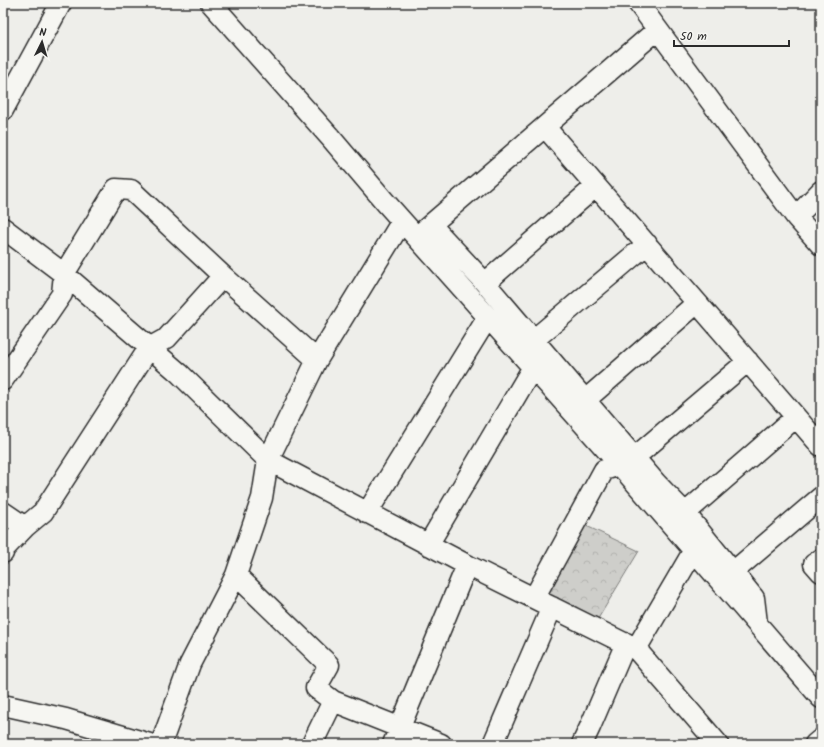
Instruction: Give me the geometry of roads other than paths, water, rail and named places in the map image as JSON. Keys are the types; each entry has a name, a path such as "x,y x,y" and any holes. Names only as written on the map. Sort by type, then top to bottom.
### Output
{"street":[{"path":"3,110 61,3"},
{"path":"211,3 402,221 424,231 485,283 527,346 727,576"},
{"path":"638,3 796,217 821,245"},
{"path":"424,231 657,30"},
{"path":"545,127 821,446"},
{"path":"485,283 596,186"},
{"path":"3,380 62,294 64,274 116,189 131,190 223,276 317,360"},
{"path":"796,217 821,191"},
{"path":"161,744 190,664 236,575 262,498 268,460 317,360 402,221"},
{"path":"3,228 64,274 179,373 268,460 467,565 631,646 718,744"},
{"path":"424,231 488,317 527,346 533,367 579,405"},
{"path":"527,346 647,244"},
{"path":"3,553 4,549 25,527 43,512 149,348 167,338 223,276"},
{"path":"579,405 697,303"},
{"path":"368,513 488,317"},
{"path":"534,598 604,470 627,461 748,361"},
{"path":"428,544 533,367"},
{"path":"679,519 796,417"},
{"path":"727,576 821,497"},
{"path":"3,512 25,527"},
{"path":"679,519 694,550 754,598 756,623 821,698"},
{"path":"582,744 631,646 694,550"},
{"path":"821,559 814,564 821,572"},
{"path":"397,736 467,565"},
{"path":"236,575 329,665 316,688 333,700 397,736 441,744"},
{"path":"493,744 552,607"},
{"path":"312,744 333,700"},
{"path":"3,705 66,719 150,744"},
{"path":"815,744 821,739"}]}
